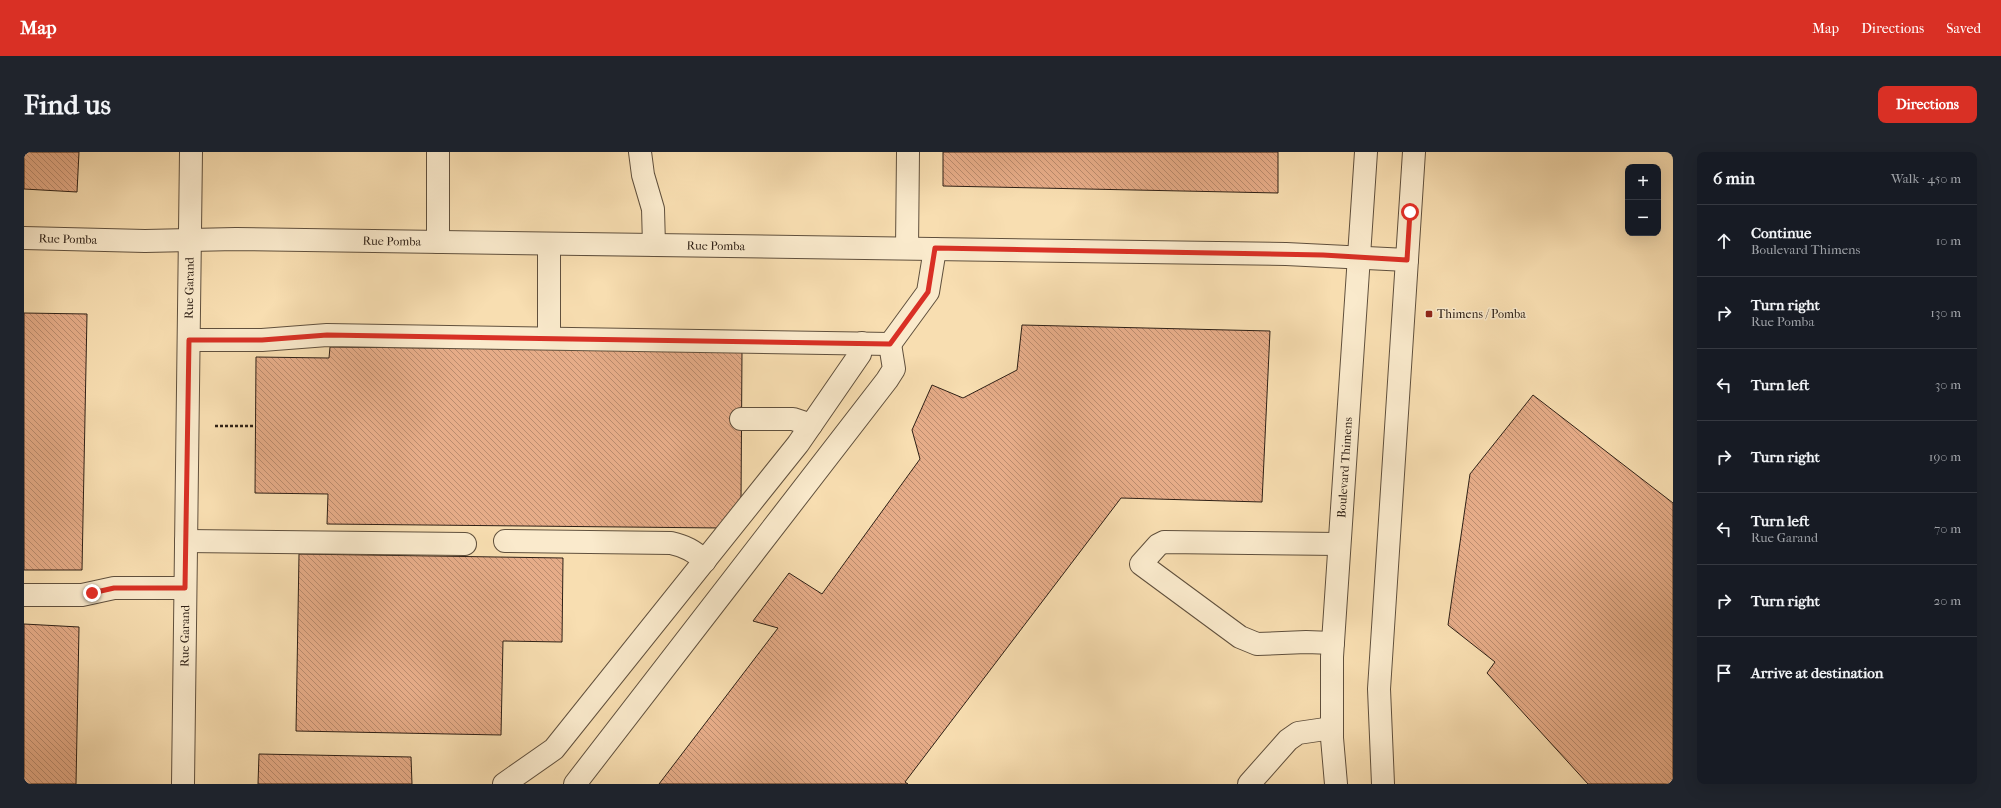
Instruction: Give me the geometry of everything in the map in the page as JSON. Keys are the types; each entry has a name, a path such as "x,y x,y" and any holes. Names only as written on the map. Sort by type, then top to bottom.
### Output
{"street":[{"name":"Rue Garand","path":"182,784 191,152"},
{"path":"438,152 438,242"},
{"path":"640,152 643,175 654,210 654,245"},
{"path":"907,248 908,152"},
{"name":"Boulevard Thimens","path":"1336,784 1332,728 1333,643 1366,152"},
{"path":"1383,784 1379,689 1414,152"},
{"name":"Rue Pomba","path":"24,238 935,248 1286,254 1407,260"},
{"path":"549,244 549,338"},
{"path":"575,784 887,380 894,369 890,344 928,292 935,248"},
{"path":"189,340 262,340 327,335 890,344"},
{"path":"504,784 554,749 798,444 860,354 862,343"},
{"path":"741,419 793,419 811,425"},
{"path":"186,541 464,544"},
{"path":"505,541 671,543 682,545 692,550 705,561"},
{"path":"1333,643 1306,642 1257,644 1250,642 1240,637 1141,564 1158,545 1164,542 1340,544"},
{"path":"24,595 82,595 114,588 185,588"},
{"path":"1249,784 1288,740 1298,733 1332,728"}],"path":[{"path":"215,426 255,426"}],"building":[{"path":"24,152 79,152 77,192 24,189"},
{"path":"943,152 1278,152 1278,193 943,186"},
{"path":"24,313 87,314 82,570 24,570"},
{"path":"1022,325 1270,331 1262,502 1121,498 905,782 908,784 659,784 778,628 753,621 789,573 822,594 920,459 912,430 932,385 963,398 1017,370"},
{"path":"330,347 742,351 741,502 722,528 327,524 328,494 255,493 256,357 329,358"},
{"path":"1533,395 1673,503 1673,784 1588,784 1487,673 1495,662 1448,625 1470,474"},
{"path":"299,554 563,558 562,642 503,641 501,735 296,731"},
{"path":"24,624 79,627 76,784 24,784"},
{"path":"259,754 411,757 412,784 258,784"}],"place":[{"name":"Thimens / Pomba","path":"1429,314"}],"route":[{"path":"92,593 114,588 185,588 189,340 262,340 327,335 890,344 922,303 928,292 934,262 935,248 1323,255 1407,260 1410,212"}]}
